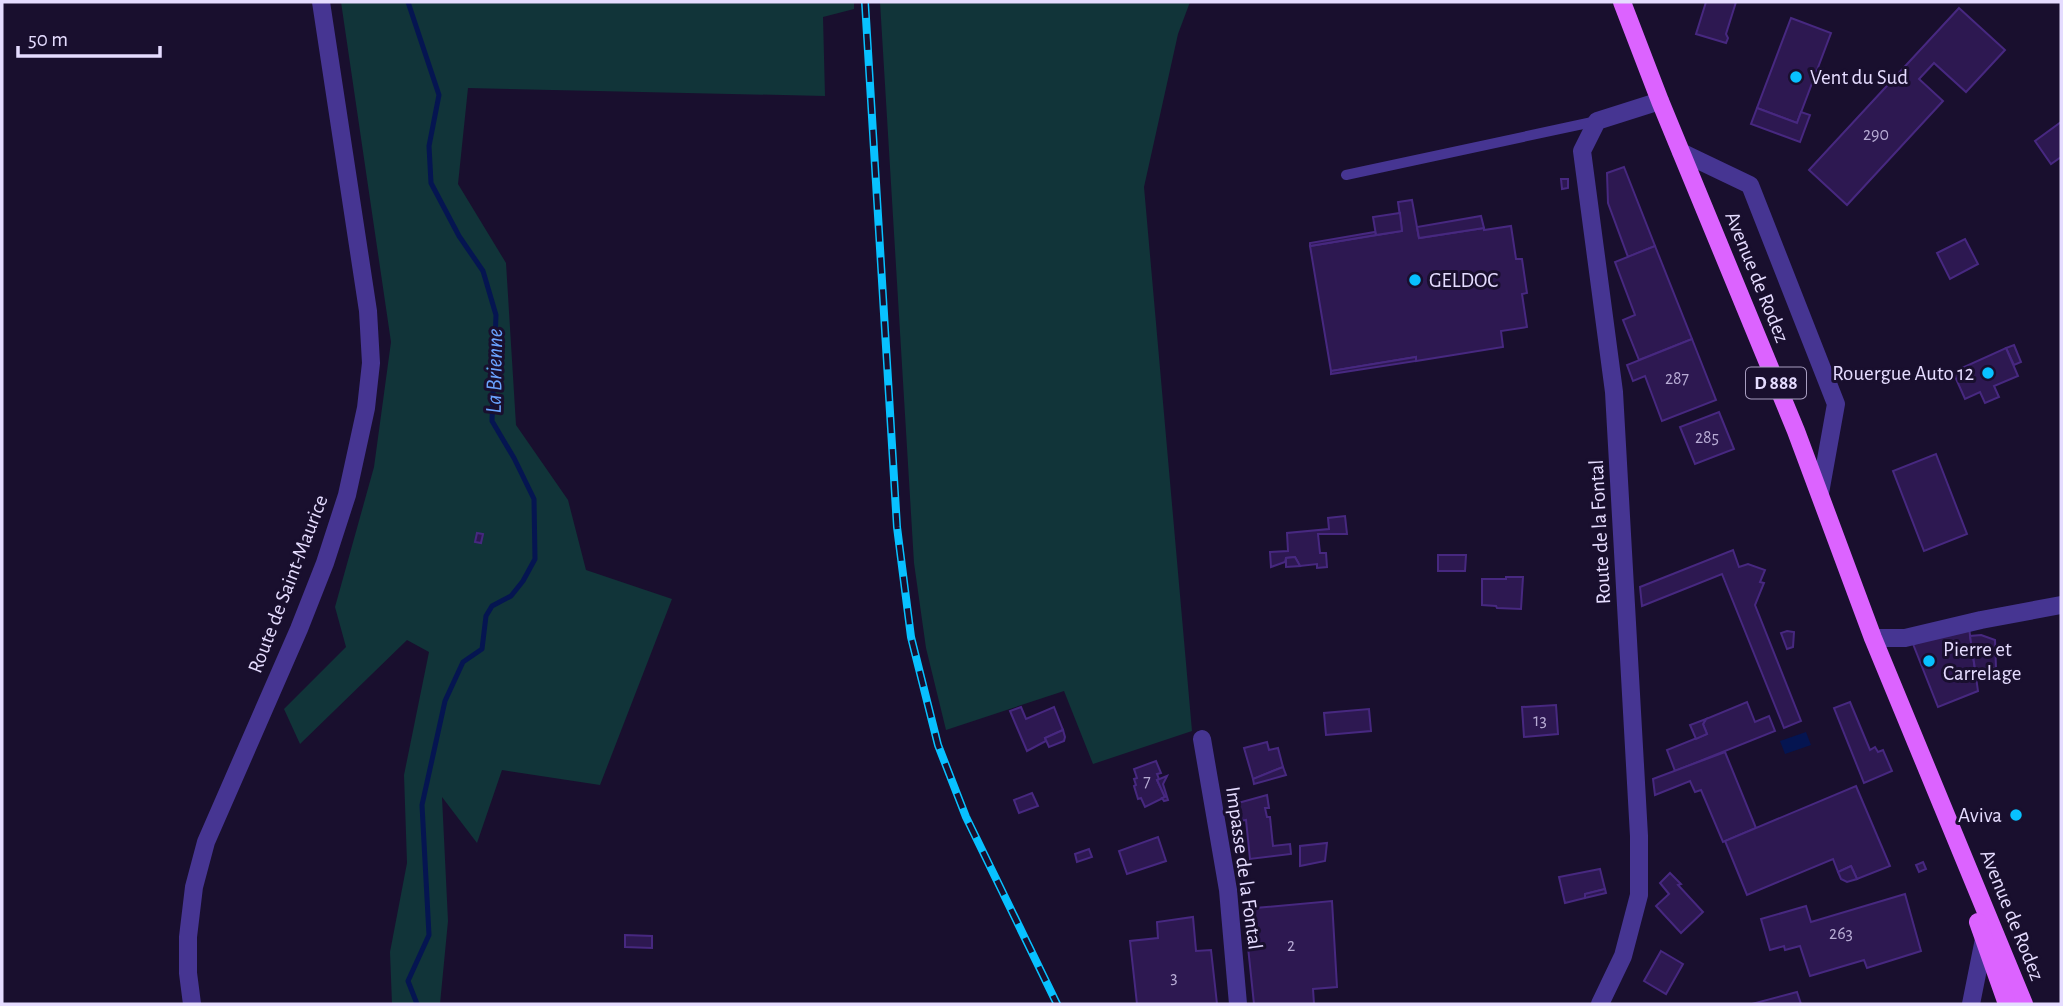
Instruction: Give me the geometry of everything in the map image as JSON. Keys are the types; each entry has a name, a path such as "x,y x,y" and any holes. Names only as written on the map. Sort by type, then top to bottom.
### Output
{"main road":[{"name":"Avenue de Rodez","path":"1622,2 1820,493 1873,638 2024,1004"},
{"name":"Avenue de Rodez","path":"1926,766 2007,1004"}],"street":[{"name":"Route de Saint-Maurice","path":"192,1004 188,973 188,937 194,887 206,842 326,563 347,495 366,408 371,363 368,311 321,2"},
{"path":"1597,121 1660,101"},
{"name":"Route de la Fontal","path":"1597,121 1582,151 1614,392 1639,836 1639,895 1623,956 1600,1004"},
{"path":"1681,152 1750,186 1836,404 1820,493"},
{"path":"1873,638 1905,638 1982,620 2061,606"},
{"name":"Impasse de la Fontal","path":"1202,739 1228,890 1238,1004"},
{"path":"1972,1004 1984,939"}],"lane":[{"path":"1346,175 1597,121"}],"green space":[{"path":"341,2 854,2 854,9 823,17 825,96 468,88 458,184 506,263 516,425 568,500 586,570 672,599 600,785 502,770 477,843 442,797 448,921 440,1004 392,1004 390,952 407,863 404,775 429,652 407,640 300,744 284,709 346,647 335,607 374,467 391,342"},
{"path":"880,2 1190,2 1178,34 1144,187 1192,731 1093,764 1064,691 946,730 926,648 914,563"}],"shaded area":[{"path":"1806,732 1811,745 1785,754 1780,741"}],"building":[{"path":"1706,2 1736,2 1726,34 1726,43 1696,34"},
{"path":"1959,8 2005,50 1966,92 1934,63 1919,79 1943,101 1847,205 1809,170"},
{"path":"1791,18 1831,33 1797,123 1757,108"},
{"path":"1757,108 1797,123 1801,112 1810,115 1800,142 1751,124"},
{"path":"2061,122 2061,157 2051,164 2035,141"},
{"path":"1624,167 1655,246 1628,257 1608,203 1607,173"},
{"path":"1561,179 1568,179 1568,188 1562,189"},
{"path":"1412,200 1419,238 1511,226 1516,259 1522,259 1527,293 1522,294 1527,327 1501,331 1503,347 1416,361 1416,357 1331,371 1310,246 1402,231 1398,202"},
{"path":"1400,213 1402,231 1376,235 1373,217"},
{"path":"1481,216 1484,228 1419,238 1417,227"},
{"path":"1375,232 1376,235 1310,246 1310,243"},
{"path":"1965,239 1978,264 1950,279 1937,253"},
{"path":"1655,246 1692,339 1639,360 1623,320 1635,315 1615,262"},
{"path":"1692,339 1716,400 1662,421 1645,376 1633,381 1627,365"},
{"path":"2014,345 2021,362 2014,365 2006,348"},
{"path":"2006,348 2018,376 1994,386 1999,397 1985,403 1980,392 1965,399 1953,372"},
{"path":"1416,357 1416,361 1331,374 1331,371"},
{"path":"1719,412 1734,449 1695,464 1680,427"},
{"path":"1936,454 1967,534 1924,551 1893,471"},
{"path":"1345,516 1347,534 1318,534 1320,553 1326,553 1327,567 1317,568 1317,564 1300,566 1295,557 1286,558 1285,562 1271,567 1270,552 1288,551 1287,533 1329,529 1328,518"},
{"path":"477,533 483,534 481,543 475,542"},
{"path":"1733,550 1739,567 1748,564 1765,570 1760,582 1764,583 1755,605 1801,721 1784,728 1722,574 1642,606 1640,587"},
{"path":"1438,555 1466,555 1465,571 1438,571"},
{"path":"1295,557 1300,566 1286,567 1286,558"},
{"path":"1523,577 1521,609 1482,605 1482,579"},
{"path":"1969,628 1978,691 1938,707 1913,644"},
{"path":"1794,632 1793,647 1787,649 1781,633"},
{"path":"1981,635 1995,640 1996,668 1975,669 1970,636"},
{"path":"1747,702 1755,722 1769,716 1775,731 1675,771 1667,750 1707,734 1703,724 1706,719"},
{"path":"1850,702 1870,750 1875,747 1878,752 1883,750 1892,771 1864,783 1834,708"},
{"path":"1556,705 1558,734 1524,737 1522,707"},
{"path":"1021,707 1026,719 1054,707 1063,730 1045,738 1046,741 1027,751 1010,711"},
{"path":"1369,709 1371,731 1326,735 1324,713"},
{"path":"1706,719 1703,724 1707,734 1696,739 1690,725"},
{"path":"1063,730 1064,741 1049,747 1045,738"},
{"path":"1267,742 1269,750 1278,748 1283,767 1253,779 1244,748"},
{"path":"1725,752 1756,828 1723,842 1701,790 1695,792 1690,781 1655,795 1653,779"},
{"path":"1156,761 1161,773 1157,774 1157,780 1165,797 1145,807 1141,798 1138,799 1134,786 1134,779 1137,778 1134,769"},
{"path":"1283,767 1286,775 1254,784 1253,779"},
{"path":"1167,776 1163,784 1168,800 1164,801 1162,798 1165,797 1157,780"},
{"path":"1856,786 1890,866 1857,879 1851,866 1838,872 1833,859 1747,895 1725,841"},
{"path":"1032,793 1038,806 1019,813 1014,800"},
{"path":"1267,795 1269,808 1265,808 1267,817 1270,817 1273,846 1290,844 1291,854 1250,859 1246,820 1240,821 1238,803"},
{"path":"1158,837 1166,861 1127,874 1119,851"},
{"path":"1327,843 1325,861 1300,866 1300,846"},
{"path":"1089,849 1092,857 1077,862 1075,854"},
{"path":"1923,862 1926,869 1919,872 1916,865"},
{"path":"1851,866 1857,879 1847,882 1841,879 1838,872"},
{"path":"1600,869 1605,889 1565,903 1559,877"},
{"path":"1670,873 1703,912 1681,933 1656,906 1669,894 1660,883"},
{"path":"1605,889 1606,893 1585,898 1585,894"},
{"path":"1905,894 1921,951 1867,968 1864,960 1810,976 1800,946 1785,950 1784,946 1770,950 1761,919 1806,906 1811,922"},
{"path":"1332,901 1337,987 1313,989 1314,1004 1254,1004 1244,909"},
{"path":"1193,917 1196,951 1211,950 1217,1004 1137,1004 1130,941 1158,938 1157,922"},
{"path":"625,935 652,936 652,948 625,947"},
{"path":"1661,951 1683,964 1666,994 1644,981"},
{"path":"1797,992 1801,1004 1752,1004"}],"waterway":[{"name":"La Brienne","path":"408,2 439,95 429,146 431,183 459,236 483,271 496,315 492,421 534,499 535,559 511,596 492,606 486,616 482,649 463,662 445,701 422,805 429,935 408,981 417,1004"}],"railway":[{"path":"865,2 897,527 911,637 938,745 966,817 1057,1004"}],"place":[{"name":"Vent du Sud","path":"1796,77"},
{"name":"GELDOC","path":"1415,280"},
{"name":"Rouergue Auto 12","path":"1988,373"},
{"name":"Pierre et Carrelage","path":"1929,661"},
{"name":"Aviva","path":"2016,815"}]}
